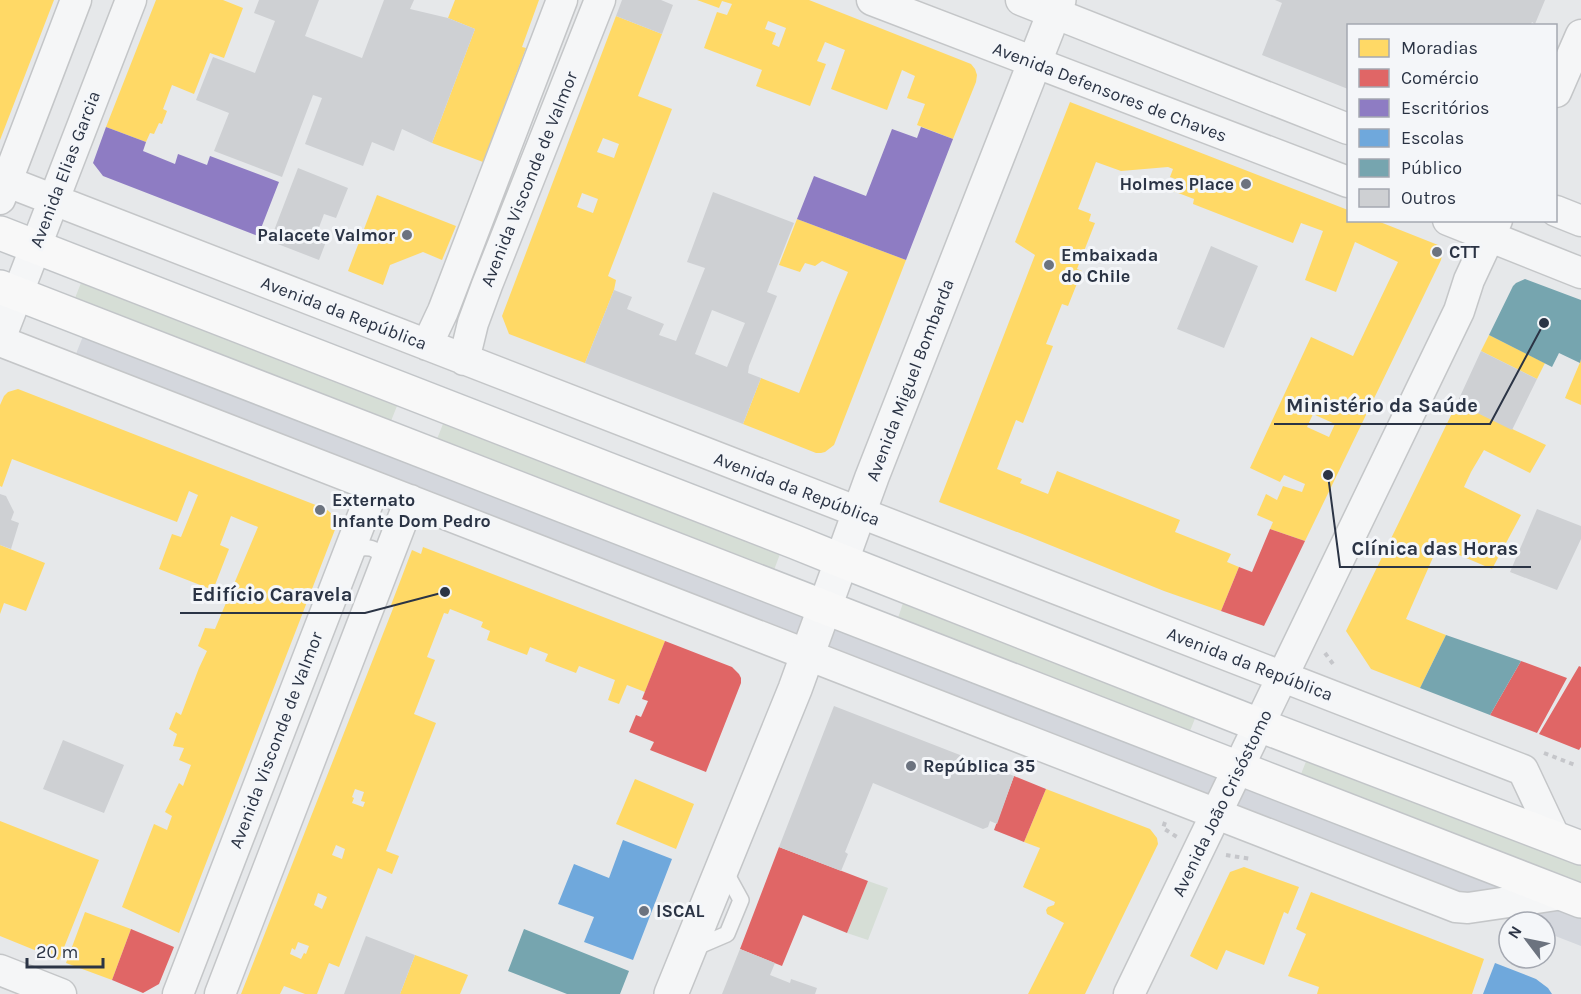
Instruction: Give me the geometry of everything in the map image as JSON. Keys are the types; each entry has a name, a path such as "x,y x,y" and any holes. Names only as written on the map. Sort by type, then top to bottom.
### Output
{"main road":[{"name":"Avenida da República","path":"0,233 1259,725 1568,843"},
{"path":"9,291 1572,897"}],"street":[{"path":"2,187 76,0"},
{"name":"Avenida Elias Garcia","path":"0,340 9,291 35,247 131,0"},
{"name":"Avenida Visconde de Valmor","path":"464,360 473,323 472,279 562,0"},
{"name":"Avenida Visconde de Valmor","path":"427,345 442,311 472,279 600,0"},
{"name":"Avenida Defensores de Chaves","path":"872,0 1347,182"},
{"path":"1021,0 1056,6 1347,129"},
{"name":"Avenida Miguel Bombarda","path":"671,994 795,688 860,513 1056,6"},
{"path":"1557,90 1581,35"},
{"name":"Avenida da República","path":"2,187 53,200 1523,770 1568,843"},
{"path":"1557,211 1581,221"},
{"path":"1458,222 1493,229 1581,273"},
{"name":"Avenida João Crisóstomo","path":"1129,994 1459,311 1469,280 1493,229"},
{"path":"0,340 1456,907 1468,908 1572,897"},
{"name":"Avenida Visconde de Valmor","path":"178,994 374,487"},
{"path":"220,994 410,500"},
{"path":"0,970 61,994"}],"lane":[{"path":"349,550 362,547 373,548 382,555 384,564"}],"path":[{"path":"1540,752 1575,765"}],"shaded area":[{"path":"81,283 397,406 391,421 75,298"},
{"path":"85,331 1581,913 1581,946 1557,937 1557,910 1497,910 1497,913 74,359"},
{"path":"443,424 780,554 774,570 437,439"},
{"path":"903,603 1196,716 1190,731 898,618"},
{"path":"1307,759 1581,866 1581,883 1301,774"},
{"path":"868,881 888,888 868,940 847,933"}],"building: Moradias":[{"path":"0,0 54,0 0,140"},
{"path":"156,0 223,0 243,8 224,58 210,53 194,94 172,85 163,109 167,111 162,124 159,123 154,134 150,133 146,142 106,127"},
{"path":"455,0 539,0 522,47 526,48 483,162 432,143 475,29 448,18"},
{"path":"697,0 809,0 971,64 977,75 976,82 953,139 917,125 925,104 907,98 915,76 902,70 887,110 831,89 845,50 825,42 817,61 826,64 810,106 756,86 762,70 704,48 717,12 727,15 732,4 722,1 719,8","holes":["768,21 786,28 779,47 772,44 776,33 765,29"]},
{"path":"616,16 662,34 638,96 672,109 608,276 616,280 614,290 585,363 509,334 502,316","holes":["603,138 619,144 614,158 597,152","582,193 598,199 593,213 577,207"]},
{"path":"1070,102 1347,210 1347,222 1380,222 1438,245 1442,255 1305,541 1270,529 1273,522 1257,515 1266,494 1277,500 1283,486 1302,492 1305,484 1284,475 1280,482 1250,468 1311,337 1353,356 1398,262 1355,242 1336,292 1305,280 1323,231 1301,223 1293,243 1193,204 1194,199 1173,191 1178,180 1170,177 1173,169 1168,167 1121,171 1096,162 1078,209 1091,214 1089,221 1095,223 1077,269 1082,271 1068,306 1062,304 1046,344 1053,346 1023,423 1016,420 997,469 1022,479 1020,483 1048,494 1057,471 1180,520 1175,532 1231,554 1227,562 1239,567 1221,611 1164,591 939,502 1035,255 1015,242","holes":["1313,414 1335,424 1329,437 1307,427"]},
{"name":"Palacete Valmor","path":"377,195 456,226 442,260 423,252 390,265 383,285 348,271"},
{"path":"797,219 906,260 834,445 821,453 743,424 761,378 799,393 848,272 822,261 815,266 805,263 800,272 779,265"},
{"path":"1489,335 1545,363 1537,379 1481,351"},
{"path":"1581,360 1581,405 1565,398"},
{"path":"18,389 326,509 335,520 336,527 179,933 122,907 154,824 167,830 172,816 165,812 179,783 183,786 191,765 179,760 184,748 173,746 177,734 169,729 176,712 181,715 207,651 198,646 205,628 215,629 258,527 231,516 220,545 229,549 213,590 159,569 172,534 181,537 198,495 189,491 177,522 12,459 2,487 0,486 0,405 8,392"},
{"path":"1457,403 1546,445 1530,473 1484,450 1471,472 1464,487 1521,515 1492,569 1438,546 1406,619 1446,635 1420,688 1371,669 1346,631"},
{"path":"0,545 45,563 26,611 4,603 0,614"},
{"path":"423,547 665,641 645,692 627,685 619,704 608,700 615,680 579,666 576,673 545,661 548,654 530,647 527,655 487,640 490,631 481,627 483,622 450,609 448,614 444,613 427,657 435,660 414,714 436,723 386,851 399,856 392,874 378,868 339,967 329,963 317,994 305,994 284,986 280,994 241,994 394,606 391,605 412,550 421,554","holes":["355,789 364,792 361,801 365,802 363,807 352,803 354,798 352,797","336,845 345,849 342,859 332,855","318,893 327,897 322,909 314,905","298,942 309,946 301,959 290,954 292,948 295,950"]},
{"path":"635,779 694,804 676,849 616,824"},
{"path":"1046,789 1150,829 1157,838 1158,844 1085,994 1028,994 1064,923 1047,914 1048,907 1054,905 1055,902 1023,887 1040,848 1024,842"},
{"path":"0,821 99,860 59,960 0,936"},
{"path":"1244,867 1299,887 1288,914 1284,912 1264,965 1226,950 1217,970 1190,956 1230,872"},
{"path":"1311,892 1484,959 1472,994 1317,994 1319,987 1288,976 1306,934 1296,929"},
{"path":"85,912 131,929 112,980 66,963"},
{"path":"415,955 468,975 460,994 400,994"}],"building: Comércio":[{"path":"1270,529 1305,541 1264,626 1221,611 1239,567 1252,572"},
{"path":"665,641 732,667 741,678 706,772 650,750 654,742 629,732 636,715 641,717 648,701 642,699"},
{"path":"1521,661 1567,678 1537,733 1490,715"},
{"path":"1579,666 1581,667 1581,747 1579,750 1539,734"},
{"path":"1014,776 1046,789 1024,842 994,830"},
{"path":"779,847 868,881 847,933 803,915 782,966 740,949"},
{"path":"131,929 174,947 159,984 143,993 112,980"}],"building: Escritórios":[{"path":"106,127 146,142 143,151 175,164 178,154 207,165 210,156 279,182 258,236 103,176 93,163"},
{"path":"921,127 953,139 906,260 797,219 814,176 866,196 892,129 917,138"}],"building: Escolas":[{"path":"623,840 672,859 633,960 584,942 594,917 558,904 574,864 609,878"},
{"path":"1495,963 1497,970 1513,970 1536,979 1552,994 1483,994"}],"building: Público":[{"path":"1525,279 1581,300 1580,363 1559,353 1552,367 1489,335 1513,286"},
{"path":"1446,635 1521,661 1490,715 1420,688"},
{"path":"524,929 629,971 620,994 567,994 508,971"}],"building: Outros":[{"path":"259,0 319,0 305,36 362,58 384,0 414,0 410,9 448,18 475,29 432,143 402,129 394,151 372,142 363,166 305,144 322,98 313,95 282,177 214,151 229,113 196,100 213,57 255,73 275,21 254,13"},
{"path":"622,0 661,0 673,5 662,34 616,16"},
{"path":"1275,0 1545,0 1535,24 1532,22 1531,24 1347,24 1347,89 1262,55 1282,3"},
{"path":"298,168 348,188 336,218 324,214 318,230 329,234 319,260 270,241"},
{"path":"713,192 794,223 767,292 777,296 749,366 748,373 761,378 743,424 585,363 614,290 632,297 627,309 664,324 659,335 676,341 705,268 687,262","holes":["712,310 745,323 727,367 695,354"]},
{"path":"1211,246 1258,266 1224,348 1177,329"},
{"path":"1481,351 1537,379 1512,430 1457,403"},
{"path":"0,494 6,496 14,512 11,520 19,523 11,549 0,545"},
{"path":"1537,509 1581,526 1581,539 1557,590 1510,572"},
{"name":"República 35","path":"834,706 1014,776 997,824 990,821 988,827 983,829 873,783 845,852 848,854 841,871 779,847"},
{"path":"63,740 124,765 104,813 43,789"},
{"path":"366,936 415,955 400,994 344,994"},
{"path":"740,949 775,963 770,975 790,983 791,979 817,988 815,994 722,994"}],"place":[{"name":"Holmes Place","path":"1246,184"},
{"name":"Palacete Valmor","path":"407,235"},
{"name":"CTT","path":"1437,252"},
{"name":"Embaixada do Chile","path":"1049,265"},
{"name":"Ministério da Saúde","path":"1544,323"},
{"name":"Clínica das Horas","path":"1328,475"},
{"name":"Externato Infante Dom Pedro","path":"320,510"},
{"name":"Edifício Caravela","path":"445,592"},
{"name":"República 35","path":"911,766"},
{"name":"ISCAL","path":"644,911"}]}
